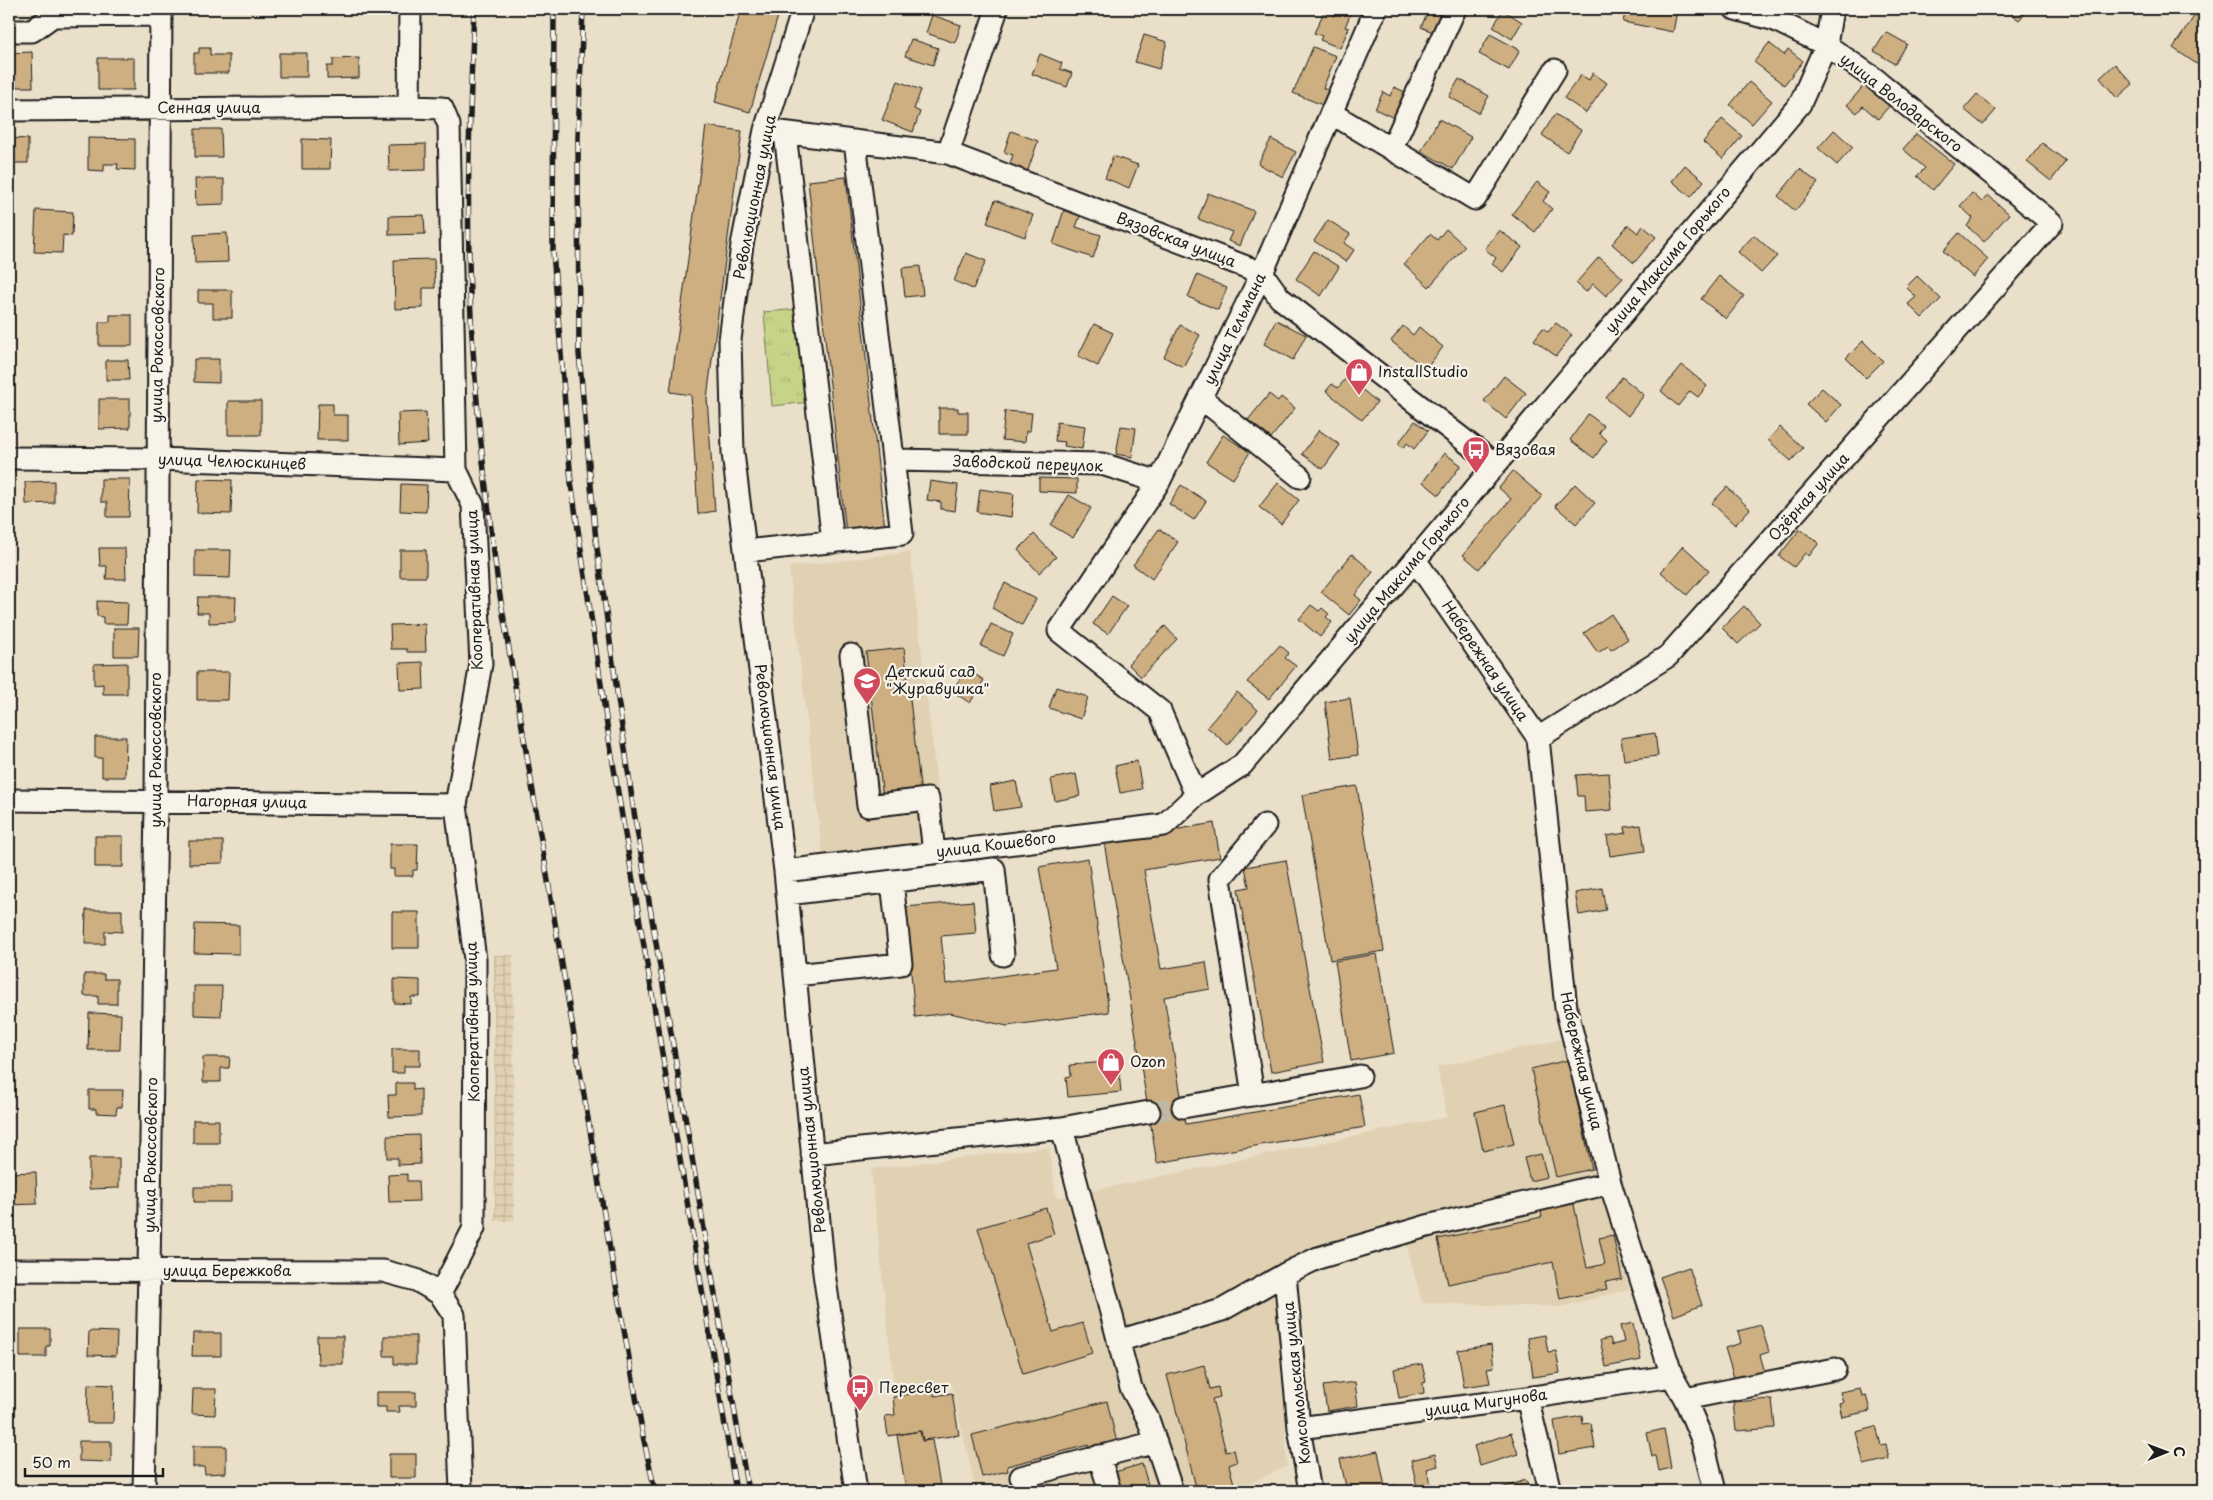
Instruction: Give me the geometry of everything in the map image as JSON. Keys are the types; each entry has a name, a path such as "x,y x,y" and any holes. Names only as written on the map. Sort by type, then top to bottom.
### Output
{"street":[{"path":"409,106 410,9"},
{"name":"Революционная улица","path":"803,9 775,132 742,245 730,340 733,453 785,871 824,1272 856,1491"},
{"path":"948,153 996,9"},
{"name":"улица Тельмана","path":"1196,795 1160,711 1059,631 1159,482 1262,273 1376,9"},
{"path":"1392,148 1455,9"},
{"name":"улица Володарского","path":"1734,9 1775,20 1826,46 1875,79 2052,223"},
{"name":"улица Максима Горького","path":"1196,795 1242,765 1800,104 1826,46 1832,9"},
{"path":"9,31 32,31 53,16 161,12"},
{"name":"улица Рокоссовского","path":"144,1491 156,801 161,12"},
{"path":"1331,113 1475,199 1555,70"},
{"name":"Сенная улица","path":"9,110 409,106"},
{"name":"Кооперативная улица","path":"409,106 442,108 449,125 456,470 473,505 481,664 456,805 475,960 474,1228 440,1294"},
{"path":"775,132 833,542"},
{"name":"Вязовская улица","path":"775,132 948,153 1262,273"},
{"path":"746,551 902,534 855,141"},
{"name":"Озёрная улица","path":"1538,738 1668,656 2052,223"},
{"path":"1262,273 1280,298 1495,464"},
{"path":"1201,398 1300,477"},
{"name":"улица Челюскинцев","path":"9,458 157,459 456,470"},
{"name":"Заводской переулок","path":"894,460 1102,464 1159,482"},
{"name":"Набережная улица","path":"1416,561 1538,738 1566,1008 1610,1183 1672,1376 1686,1399 1702,1439 1715,1491"},
{"path":"851,655 868,806 928,799 934,853"},
{"name":"улица Кошевого","path":"785,871 1164,825 1196,795"},
{"name":"Нагорная улица","path":"9,800 456,805"},
{"path":"1253,1095 1220,880 1265,825"},
{"path":"787,894 994,869 1004,955"},
{"path":"795,975 901,964 892,881"},
{"path":"1183,1107 1360,1076"},
{"path":"812,1154 1062,1128 1149,1112"},
{"path":"1062,1128 1131,1388 1148,1419 1172,1491"},
{"path":"1118,1341 1222,1310 1285,1274 1318,1258 1427,1226 1610,1183"},
{"name":"улица Бережкова","path":"9,1270 383,1271 416,1280 440,1294"},
{"name":"Комсомольская улица","path":"1285,1274 1299,1428 1310,1491"},
{"path":"440,1294 454,1315 461,1491"},
{"path":"1686,1399 1835,1368"},
{"name":"улица Мигунова","path":"1299,1428 1527,1398 1672,1376"},
{"path":"1527,1398 1550,1491"},
{"path":"1022,1477 1156,1442"},
{"path":"1099,1456 1110,1491"}],"shaded area":[{"name":"Детский сад \"Журавушка\"","path":"910,552 944,844 823,858 789,567"},
{"path":"494,955 513,955 514,1221 495,1221"},
{"path":"1567,1038 1629,1289 1561,1307 1422,1303 1406,1243 1305,1274 1279,1286 1287,1466 1235,1491 976,1491 951,1383 895,1395 871,1169 1049,1147 1056,1198 1447,1117 1437,1067"}],"green space":[{"path":"799,309 810,402 772,406 764,312"}],"building":[{"path":"741,9 780,9 750,112 715,102"},
{"path":"1337,9 1351,13 1345,27 1349,28 1340,48 1320,40 1322,36 1314,33 1324,12 1334,16"},
{"path":"1429,9 1453,9 1442,36 1421,27"},
{"path":"1626,9 1677,11 1673,32 1623,22"},
{"path":"2005,9 2029,9 2019,20"},
{"path":"2199,9 2204,9 2204,62 2201,67 2173,48"},
{"path":"1503,10 1522,22 1512,39 1493,27"},
{"path":"932,15 961,25 955,43 926,33"},
{"path":"1886,32 1907,44 1895,64 1874,51"},
{"path":"1490,34 1520,50 1509,70 1479,54"},
{"path":"1144,35 1167,42 1159,69 1135,62"},
{"path":"911,39 938,48 933,65 905,56"},
{"path":"1769,43 1784,55 1788,49 1803,61 1784,85 1754,62"},
{"path":"1313,47 1336,56 1323,88 1331,92 1325,106 1293,93"},
{"path":"199,48 210,48 210,55 229,55 229,73 194,73 194,53 199,53"},
{"path":"32,52 33,87 9,87 9,53"},
{"path":"279,53 307,53 307,77 279,77"},
{"path":"1040,54 1062,63 1060,69 1072,73 1067,87 1032,74"},
{"path":"98,58 134,58 134,90 98,90"},
{"path":"359,58 359,78 327,79 327,66 333,66 333,59"},
{"path":"2115,64 2133,84 2117,98 2100,78"},
{"path":"1593,73 1607,83 1586,113 1564,98 1581,75 1589,80"},
{"path":"1459,79 1489,96 1479,113 1449,97"},
{"path":"898,81 921,90 914,109 920,112 913,132 882,120"},
{"path":"1749,82 1772,101 1752,124 1730,105"},
{"path":"1867,82 1891,104 1878,119 1863,106 1857,113 1847,105"},
{"path":"1394,87 1412,95 1400,121 1375,109 1383,92 1390,96"},
{"path":"1977,94 1996,110 1983,125 1964,109"},
{"path":"1555,114 1581,130 1567,152 1542,135"},
{"path":"1439,119 1471,137 1453,169 1421,151"},
{"path":"1722,119 1742,136 1723,159 1703,142"},
{"path":"706,126 742,131 707,398 715,511 698,514 691,395 670,392"},
{"path":"195,129 221,129 222,157 195,157"},
{"path":"1834,130 1853,147 1837,165 1818,148"},
{"path":"1011,131 1038,141 1027,173 1009,166 1013,155 1004,152"},
{"path":"1916,134 1954,164 1933,190 1917,176 1925,168 1903,149"},
{"path":"9,138 28,139 28,163 9,163"},
{"path":"88,138 135,139 135,170 117,169 118,164 104,164 104,171 88,170"},
{"path":"302,139 331,140 330,169 302,169"},
{"path":"1271,139 1296,152 1283,177 1258,164"},
{"path":"2042,143 2066,161 2051,181 2027,162"},
{"path":"426,144 426,170 389,171 388,145"},
{"path":"1113,156 1138,165 1129,188 1105,178"},
{"path":"1685,165 1704,181 1691,197 1672,181"},
{"path":"1800,169 1818,183 1795,211 1778,196"},
{"path":"846,177 885,529 846,533 808,181"},
{"path":"195,179 224,179 224,204 196,205"},
{"path":"1537,182 1550,192 1543,201 1552,209 1535,232 1512,214"},
{"path":"1208,193 1254,211 1240,246 1228,241 1232,232 1198,219"},
{"path":"1972,193 1982,202 1988,195 2009,214 1984,242 1967,226 1973,218 1960,206"},
{"path":"995,200 1033,215 1025,237 987,223"},
{"path":"36,210 73,212 72,236 63,235 62,253 34,252"},
{"path":"1064,210 1080,216 1076,227 1101,235 1093,258 1053,244"},
{"path":"424,215 425,234 389,235 389,216"},
{"path":"1328,220 1350,234 1344,243 1354,250 1346,262 1314,241"},
{"path":"1628,225 1638,233 1643,226 1656,237 1634,263 1612,244"},
{"path":"1446,229 1465,246 1429,287 1404,264 1430,234 1437,240"},
{"path":"1499,230 1522,247 1503,272 1492,264 1496,258 1485,249"},
{"path":"227,233 228,262 195,263 194,235"},
{"path":"1959,233 1988,259 1973,277 1943,251"},
{"path":"1754,235 1777,256 1761,273 1738,252"},
{"path":"1314,251 1339,267 1321,296 1296,279"},
{"path":"966,253 986,261 973,289 954,281"},
{"path":"1599,257 1623,278 1606,296 1593,284 1586,292 1576,283"},
{"path":"434,259 435,288 423,288 423,308 395,309 394,260"},
{"path":"920,266 923,295 905,297 902,268"},
{"path":"1197,275 1227,288 1218,310 1188,297"},
{"path":"1719,276 1744,296 1726,319 1701,299"},
{"path":"1917,276 1941,299 1922,318 1908,304 1916,297 1906,287"},
{"path":"198,290 232,290 232,318 213,318 213,303 198,303"},
{"path":"110,315 132,315 132,346 99,346 99,322 110,322"},
{"path":"1276,320 1306,335 1293,360 1264,344"},
{"path":"1556,323 1572,335 1556,356 1534,340 1543,328 1548,332"},
{"path":"1094,324 1113,333 1098,366 1078,356"},
{"path":"1180,325 1200,335 1183,367 1164,357"},
{"path":"1403,326 1413,335 1419,327 1443,347 1426,369 1391,341"},
{"path":"1863,341 1883,361 1866,378 1846,358"},
{"path":"194,359 219,359 219,383 194,382"},
{"path":"106,360 128,360 129,380 106,380"},
{"path":"1682,365 1707,386 1698,397 1690,391 1678,406 1661,391"},
{"path":"1504,376 1526,393 1506,419 1484,401"},
{"path":"1347,377 1377,402 1362,420 1326,391 1332,384 1338,388"},
{"path":"1622,377 1644,395 1628,416 1606,398"},
{"path":"1822,388 1841,405 1826,422 1806,404"},
{"path":"1269,394 1278,401 1281,397 1295,408 1271,438 1248,420"},
{"path":"99,399 130,399 130,428 99,429"},
{"path":"228,401 261,401 261,435 228,435"},
{"path":"318,404 333,404 333,415 348,415 348,440 317,440"},
{"path":"939,408 958,408 958,412 968,412 968,434 939,434"},
{"path":"1005,411 1032,413 1030,431 1026,431 1025,442 1002,440"},
{"path":"426,412 428,443 399,445 398,413"},
{"path":"1588,414 1604,426 1599,433 1607,440 1594,458 1570,440"},
{"path":"1415,421 1428,431 1414,449 1407,443 1403,448 1398,444"},
{"path":"1057,422 1085,426 1082,449 1064,446 1065,442 1055,441"},
{"path":"1121,426 1136,428 1132,457 1116,454"},
{"path":"1780,427 1803,448 1791,461 1768,440"},
{"path":"1319,430 1340,445 1323,469 1302,454"},
{"path":"1223,435 1250,452 1233,479 1206,462"},
{"path":"1444,453 1461,465 1439,495 1423,482"},
{"path":"1513,471 1542,496 1479,569 1463,555 1511,499 1499,488"},
{"path":"1039,478 1077,479 1077,493 1039,491"},
{"path":"101,479 130,479 129,517 107,517 107,502 101,502"},
{"path":"198,479 232,480 231,514 197,513"},
{"path":"54,481 54,503 26,504 25,482"},
{"path":"930,481 958,485 955,511 941,509 941,502 927,500"},
{"path":"1278,483 1299,500 1281,524 1259,507"},
{"path":"401,484 427,485 426,512 400,511"},
{"path":"1575,484 1595,503 1576,524 1555,506"},
{"path":"1181,485 1206,501 1194,520 1169,504"},
{"path":"1727,487 1750,509 1735,525 1712,503"},
{"path":"980,489 1014,494 1011,517 977,512"},
{"path":"1069,495 1091,508 1073,538 1051,525"},
{"path":"1159,529 1178,542 1152,579 1133,565"},
{"path":"1800,529 1819,543 1809,556 1805,553 1794,567 1779,556"},
{"path":"1034,534 1056,557 1039,573 1018,550"},
{"path":"1683,546 1709,570 1687,595 1661,572"},
{"path":"99,548 125,548 126,579 106,579 107,566 100,566"},
{"path":"195,550 231,550 230,578 195,577"},
{"path":"400,550 426,550 426,577 400,577"},
{"path":"1352,554 1373,572 1355,595 1361,600 1349,615 1321,592"},
{"path":"1005,583 1036,599 1022,625 992,608"},
{"path":"1112,596 1127,606 1108,634 1093,624"},
{"path":"198,597 236,597 235,622 209,623 209,613 197,613"},
{"path":"97,601 128,602 127,624 103,624 103,617 97,616"},
{"path":"1311,605 1319,611 1322,608 1329,614 1326,617 1332,622 1320,637 1299,619"},
{"path":"1744,606 1760,623 1738,644 1722,628"},
{"path":"1611,614 1628,639 1611,650 1608,646 1598,653 1584,633"},
{"path":"425,624 426,652 407,652 407,649 391,649 390,625"},
{"path":"991,624 1013,634 1003,656 981,646"},
{"path":"1165,626 1177,639 1141,677 1128,664"},
{"path":"114,628 139,628 138,656 114,656"},
{"path":"1280,645 1289,653 1285,658 1296,666 1269,699 1247,682"},
{"path":"904,648 921,794 883,798 866,652"},
{"path":"423,662 424,689 400,690 399,663"},
{"path":"127,663 127,694 103,694 103,684 94,685 94,664"},
{"path":"966,669 984,680 970,703 952,691"},
{"path":"197,672 229,672 228,700 197,700"},
{"path":"1056,687 1088,697 1081,719 1049,708"},
{"path":"1237,692 1258,710 1228,745 1207,727"},
{"path":"1350,698 1358,755 1332,759 1325,702"},
{"path":"1655,733 1658,756 1624,760 1621,738"},
{"path":"95,737 126,737 125,777 102,777 102,758 95,758"},
{"path":"1137,761 1142,789 1120,793 1115,766"},
{"path":"1609,773 1612,810 1585,812 1584,796 1578,796 1576,775"},
{"path":"1076,774 1080,796 1055,801 1051,779"},
{"path":"1016,781 1021,807 994,811 990,786"},
{"path":"1357,786 1384,951 1330,960 1302,795"},
{"path":"1214,823 1220,857 1144,870 1161,969 1206,962 1210,989 1164,997 1186,1124 1359,1094 1365,1127 1157,1163 1104,842"},
{"path":"1641,825 1645,851 1610,856 1607,836 1626,833 1625,827"},
{"path":"95,836 123,836 123,867 95,867"},
{"path":"189,841 223,841 223,863 189,864"},
{"path":"390,844 418,844 417,870 413,870 413,876 394,876 394,869 390,869"},
{"path":"1088,858 1109,1012 1007,1026 950,1013 915,1017 905,907 973,901 976,933 941,936 946,984 1056,968 1039,867"},
{"path":"1286,860 1324,1062 1271,1072 1238,889 1249,887 1245,867"},
{"path":"1602,888 1606,910 1579,915 1575,893"},
{"path":"86,910 122,910 122,932 105,931 105,944 85,944"},
{"path":"392,912 419,912 419,948 392,948"},
{"path":"195,924 239,925 239,954 194,953"},
{"path":"1377,954 1394,1053 1351,1061 1335,961"},
{"path":"84,974 104,974 104,979 117,979 117,1004 98,1004 98,996 84,996"},
{"path":"394,979 420,980 420,997 411,997 411,1004 394,1003"},
{"path":"194,986 222,986 221,1016 194,1015"},
{"path":"89,1013 121,1014 120,1050 88,1050"},
{"path":"392,1049 420,1049 420,1066 404,1066 404,1073 392,1073"},
{"path":"203,1057 230,1057 229,1068 221,1068 221,1082 203,1082"},
{"path":"1568,1060 1592,1169 1556,1177 1531,1069"},
{"path":"1118,1061 1121,1092 1068,1097 1066,1077 1071,1076 1070,1065"},
{"path":"396,1083 413,1083 413,1090 421,1089 421,1116 389,1117 388,1095 396,1095"},
{"path":"89,1090 123,1090 122,1107 117,1107 116,1114 96,1113 96,1109 89,1109"},
{"path":"1505,1105 1514,1144 1483,1151 1475,1112"},
{"path":"193,1120 219,1120 219,1143 193,1143"},
{"path":"419,1135 420,1164 398,1165 398,1158 387,1158 387,1136"},
{"path":"1541,1154 1547,1177 1530,1181 1524,1158"},
{"path":"89,1158 119,1158 119,1188 89,1189"},
{"path":"36,1172 37,1204 9,1205 9,1173"},
{"path":"407,1174 407,1181 418,1181 419,1201 389,1202 388,1175"},
{"path":"194,1187 231,1187 231,1202 194,1202"},
{"path":"1573,1200 1587,1268 1605,1264 1599,1238 1613,1235 1622,1279 1605,1282 1607,1289 1560,1299 1553,1262 1448,1284 1438,1239 1542,1217 1540,1207"},
{"path":"1046,1208 1054,1234 1026,1243 1053,1332 1083,1323 1092,1353 1023,1374 978,1228"},
{"path":"1689,1267 1702,1305 1674,1316 1660,1277"},
{"path":"1633,1323 1641,1360 1606,1367 1600,1340 1610,1338 1612,1345 1624,1342 1620,1326"},
{"path":"1761,1325 1769,1352 1760,1355 1766,1376 1746,1382 1744,1375 1734,1378 1725,1348 1741,1343 1738,1331"},
{"path":"20,1329 50,1329 50,1346 46,1346 46,1357 20,1357"},
{"path":"89,1331 117,1332 116,1356 88,1355"},
{"path":"193,1333 221,1333 221,1356 192,1356"},
{"path":"1545,1335 1548,1352 1556,1351 1560,1373 1533,1377 1528,1338"},
{"path":"317,1336 343,1336 343,1364 318,1364"},
{"path":"384,1336 416,1336 416,1364 394,1364 394,1356 384,1356"},
{"path":"1491,1345 1494,1367 1487,1368 1490,1383 1464,1387 1458,1350"},
{"path":"1422,1364 1426,1382 1423,1383 1424,1393 1399,1398 1394,1369"},
{"path":"1204,1365 1210,1389 1218,1387 1220,1397 1212,1399 1226,1452 1234,1450 1237,1462 1229,1465 1234,1484 1197,1491 1167,1375"},
{"path":"1355,1382 1358,1406 1327,1411 1323,1386"},
{"path":"88,1384 114,1385 113,1423 87,1423"},
{"path":"1860,1388 1862,1396 1866,1395 1870,1411 1842,1417 1839,1403 1843,1402 1840,1392"},
{"path":"193,1389 216,1389 215,1415 192,1414"},
{"path":"934,1390 934,1396 952,1393 959,1435 923,1440 921,1431 888,1436 885,1416 895,1415 893,1397"},
{"path":"376,1392 416,1392 416,1406 399,1406 400,1412 386,1412 386,1407 376,1407"},
{"path":"1772,1399 1775,1428 1736,1431 1733,1402"},
{"path":"1107,1401 1117,1443 1089,1450 1088,1445 1007,1466 1008,1471 982,1477 972,1435"},
{"path":"1582,1416 1583,1424 1591,1423 1595,1448 1559,1454 1554,1421"},
{"path":"1876,1427 1881,1445 1886,1444 1889,1459 1864,1465 1856,1432"},
{"path":"1664,1429 1671,1468 1659,1471 1656,1456 1652,1456 1647,1433"},
{"path":"920,1431 922,1441 932,1440 941,1491 906,1491 897,1435"},
{"path":"1511,1433 1518,1454 1480,1466 1474,1446"},
{"path":"79,1441 111,1441 111,1462 79,1461"},
{"path":"193,1446 226,1446 226,1473 205,1474 204,1467 193,1467"},
{"path":"1378,1451 1385,1487 1396,1485 1398,1491 1347,1491 1340,1459"},
{"path":"389,1454 416,1454 416,1478 389,1478"},
{"path":"1435,1454 1438,1466 1427,1469 1431,1484 1417,1487 1411,1460"},
{"path":"1142,1464 1150,1491 1116,1491 1120,1488 1115,1472"},
{"path":"1526,1480 1530,1491 1500,1491 1499,1489"},
{"path":"1271,1484 1273,1491 1248,1491 1247,1489"}],"tunnel":[{"path":"1149,1112 1183,1107"}],"railway":[{"path":"474,9 468,222 471,308 480,438 498,584 616,1285 643,1436 655,1491"},
{"path":"554,9 553,251 571,482 610,745 736,1491"},
{"path":"583,9 578,137 579,353 596,541 633,806 748,1491"}],"place":[{"name":"InstallStudio","path":"1359,396"},
{"name":"Вязовая","path":"1476,474"},
{"name":"Детский сад \"Журавушка\"","path":"867,705"},
{"name":"Ozon","path":"1111,1086"},
{"name":"Пересвет","path":"860,1412"}]}
